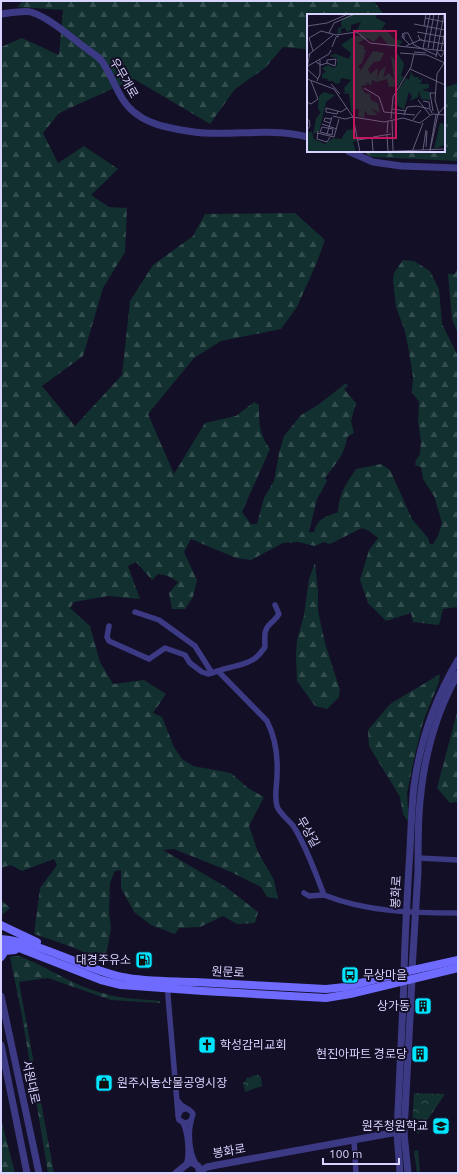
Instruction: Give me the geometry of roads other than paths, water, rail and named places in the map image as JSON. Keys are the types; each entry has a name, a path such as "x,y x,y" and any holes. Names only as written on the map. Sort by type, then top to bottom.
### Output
{"main road":[{"path":"1,925 104,972"},
{"name":"원문로","path":"1,939 31,944 104,972 123,977 168,985 326,998 350,994 458,968"},
{"name":"원문로","path":"1,946 14,946 101,980 121,985 331,989 458,960"},
{"path":"1,957 5,951 12,949 27,951"},
{"path":"408,971 412,979"},
{"name":"봉화로","path":"404,981 408,971"}],"street":[{"name":"우무개로","path":"1,14 30,12 48,20 102,61 128,108 139,116 152,122 169,128 205,133 269,132 295,134 307,137"},
{"path":"350,152 373,162 401,166 458,168"},
{"path":"215,672 241,665 256,658 265,647 264,635 266,628 276,620 279,614 275,605"},
{"name":"무상길","path":"135,612 159,620 195,646 215,672 267,721 272,731 275,743 277,808 294,826 310,858 324,895"},
{"name":"무상길","path":"109,626 107,637 109,641 149,659 165,648 185,655 190,663 202,672 208,674 215,672"},
{"name":"봉화로","path":"408,971 406,913 412,807 420,755 436,702 458,660"},
{"name":"봉화로","path":"408,971 416,913 419,815 426,761 433,733 443,705 458,674"},
{"path":"418,858 458,860"},
{"path":"304,893 309,896 324,895 341,902 365,907 406,913 458,912"},
{"name":"봉화로","path":"408,1173 405,1151 400,1133 412,979"},
{"name":"봉화로","path":"400,1173 404,981"},
{"path":"168,985 168,1004 178,1114 179,1120 183,1123 186,1130 188,1155 184,1168 176,1173"},
{"name":"서원대로","path":"1,996 39,1173"},
{"name":"서원대로","path":"1,1045 27,1173"},
{"path":"177,1097 180,1104 193,1114 190,1130 192,1150 193,1157 200,1168"},
{"path":"178,1114 181,1110 185,1109"},
{"path":"183,1123 191,1121"},
{"name":"봉화로","path":"184,1168 191,1162 200,1168 400,1133"},
{"path":"354,1141 356,1173"}],"place":[{"name":"대경주유소","path":"144,960"},
{"name":"무상마을","path":"350,975"},
{"name":"상가동","path":"423,1006"},
{"name":"학성감리교회","path":"207,1045"},
{"name":"현진아파트 경로당","path":"420,1054"},
{"name":"원주시농산물공영시장","path":"104,1083"},
{"name":"원주청원학교","path":"441,1126"}]}
